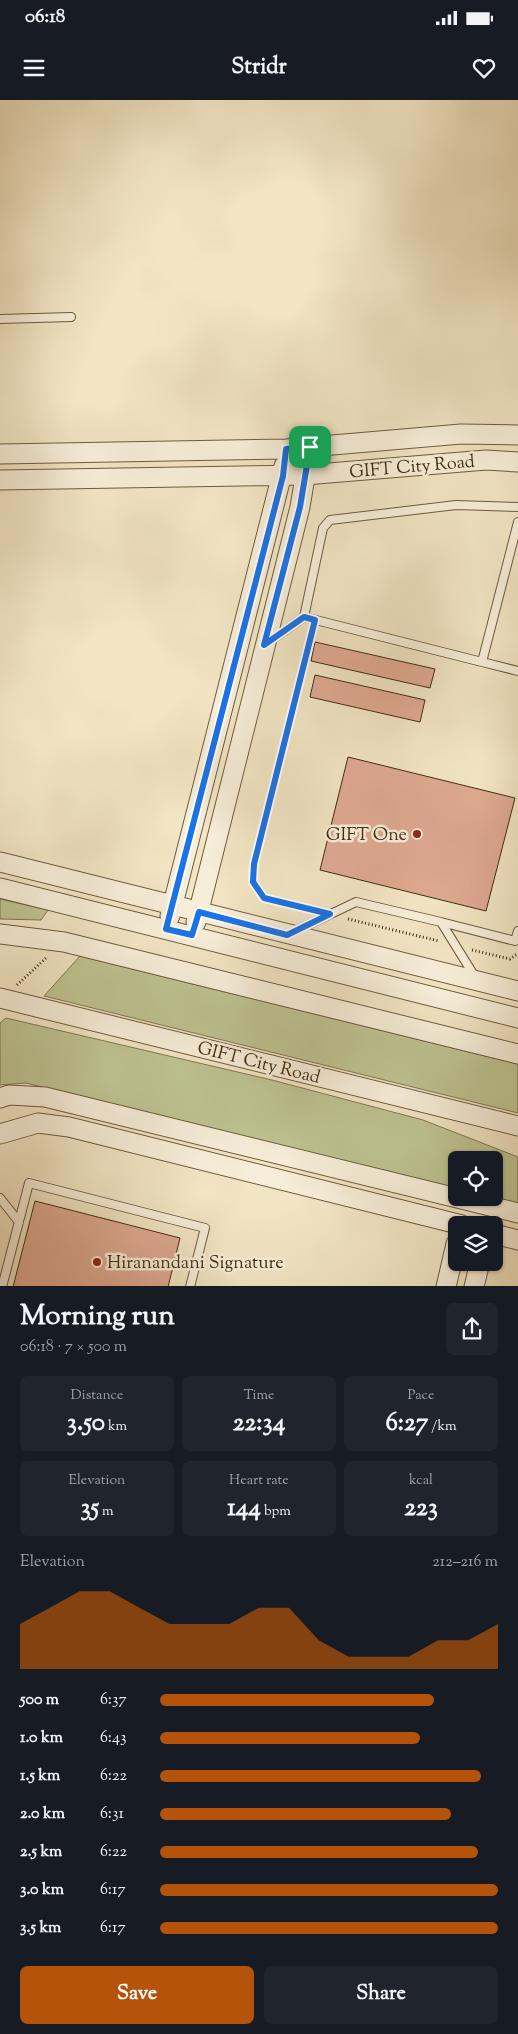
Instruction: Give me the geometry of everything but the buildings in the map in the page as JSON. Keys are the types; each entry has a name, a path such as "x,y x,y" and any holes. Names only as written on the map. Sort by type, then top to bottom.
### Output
{"street":[{"name":"GIFT City Road","path":"0,454 286,449 461,434 518,436"},
{"path":"192,935 300,507 310,447"},
{"path":"166,929 283,476 286,449"},
{"name":"GIFT City Road","path":"0,480 283,476 486,460 518,462"},
{"path":"0,862 518,991"},
{"path":"0,888 518,1018"},
{"path":"0,934 64,942 518,1054"},
{"name":"GIFT City Road","path":"0,998 518,1126"},
{"path":"0,1098 9,1095 46,1097 448,1195"},
{"path":"486,1118 518,1136"},
{"path":"0,1134 38,1123 69,1127 448,1222"},
{"path":"490,1216 492,1206 518,1213"},
{"path":"503,1236 518,1240"},
{"path":"446,1286 450,1271"},
{"path":"474,1286 478,1271"}],"lane":[{"path":"0,318 72,317"},
{"path":"264,645 304,617 322,528 330,520 394,510 456,505 518,507"},
{"path":"482,662 518,522"},
{"path":"304,617 518,671"},
{"path":"287,935 356,902 517,941 518,931"},
{"path":"441,922 477,981"},
{"path":"2,1286 29,1184 205,1228 190,1286"},
{"path":"0,1198 19,1222"}],"path":[{"path":"315,620 254,864 253,882 264,898 510,959 518,953"}],"green space":[{"path":"0,899 48,910 41,920 0,919"},
{"path":"80,956 518,1064 518,1113 44,996"},
{"path":"6,1018 272,1080 423,1120 503,1151 448,1151 448,1187 26,1083 0,1085 0,1023"},
{"path":"503,1151 518,1157 518,1204 503,1200"}],"place":[{"name":"GIFT One","path":"417,834"},
{"name":"Hiranandani Signature","path":"97,1262"}],"route":[{"path":"310,447 300,507 264,645 304,617 315,620 254,864 253,882 264,898 330,914 287,935 199,912 192,935 166,929 283,476 286,449 310,447"}]}
